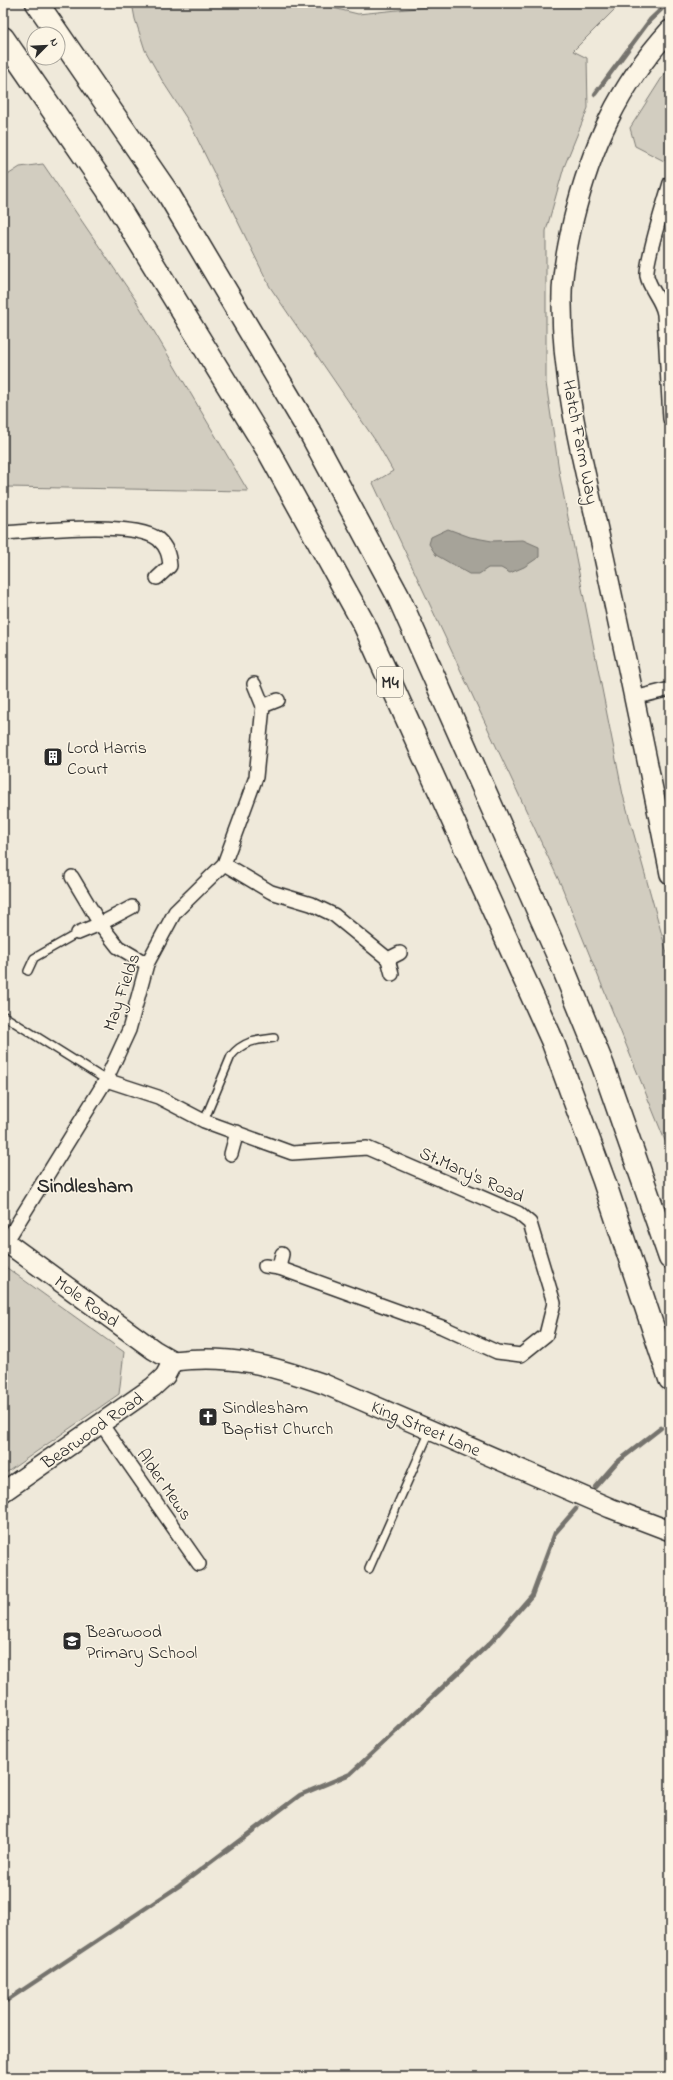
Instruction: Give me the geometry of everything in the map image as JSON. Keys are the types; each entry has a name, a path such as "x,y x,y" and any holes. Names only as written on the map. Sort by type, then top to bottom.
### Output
{"highway":[{"name":"M4","path":"37,3 168,195 312,436 398,596 559,958 603,1066 670,1258"},
{"name":"M4","path":"3,38 112,196 270,454 365,626 552,1040 604,1181 670,1379"}],"street":[{"name":"Hatch Farm Way","path":"670,30 633,77 609,117 596,143 584,179 570,233 564,267 561,303 571,408 634,698 670,874"},
{"path":"670,183 647,270 651,287 667,314 670,420"},
{"path":"3,534 103,528 138,532 157,539 168,551 170,566 157,578"},
{"name":"May Fields","path":"4,1241 106,1080 129,1030 147,964 175,912 224,864 256,777 263,706 254,684"},
{"path":"634,698 670,689"},
{"path":"263,706 278,700"},
{"path":"224,864 271,892 311,904 334,915 388,959 392,974"},
{"path":"72,878 100,924 118,948 147,964"},
{"path":"78,934 132,907"},
{"path":"388,959 400,953"},
{"name":"St.Mary's Road","path":"106,1080 158,1097 204,1121 292,1152 367,1148 518,1213 530,1223 554,1303 546,1335 521,1355 497,1352 442,1327 279,1268 265,1266"},
{"path":"231,1154 237,1132"},
{"name":"Mole Road","path":"4,1241 154,1350 173,1361"},
{"path":"279,1268 282,1254"},
{"name":"King Street Lane","path":"173,1361 210,1358 235,1359 284,1370 324,1384 431,1429 610,1508 670,1531"},
{"name":"Bearwood Road","path":"3,1492 102,1425 153,1387 165,1376 173,1361"},
{"name":"Alder Mews","path":"102,1425 199,1564"}],"lane":[{"path":"28,971 34,958 78,934"},
{"path":"4,1016 106,1080"},
{"path":"204,1121 231,1056 238,1047 249,1041 274,1038"},
{"path":"369,1569 431,1429"}],"shaded area":[{"path":"132,3 327,3 329,7 358,14 447,5 447,3 621,3 573,51 587,58 588,108 564,167 546,231 546,383 560,477 623,795 670,964 670,1153 562,887 373,483 393,471 377,443 270,287 189,122 163,82 145,50 135,19"},
{"path":"670,68 670,152 664,161 635,146 630,128 663,76"},
{"path":"43,164 135,299 248,491 5,487 3,473 3,178 20,167"},
{"path":"448,529 470,537 492,541 523,540 539,547 539,557 524,567 510,573 501,568 488,568 479,574 469,574 436,555 429,544 431,537"},
{"path":"3,1265 124,1352 119,1394 3,1475"}],"waterway":[{"path":"595,94 650,20 668,3"},
{"path":"595,1487 616,1463 661,1428"},
{"path":"3,2003 179,1886 300,1795 350,1774 491,1642 532,1595 555,1533 576,1509"}],"place":[{"name":"Lord Harris Court","path":"53,757"},
{"name":"Sindlesham Baptist Church","path":"208,1417"},
{"name":"Bearwood Primary School","path":"72,1641"}],"district":[{"name":"Sindlesham","path":"85,1185"}]}
